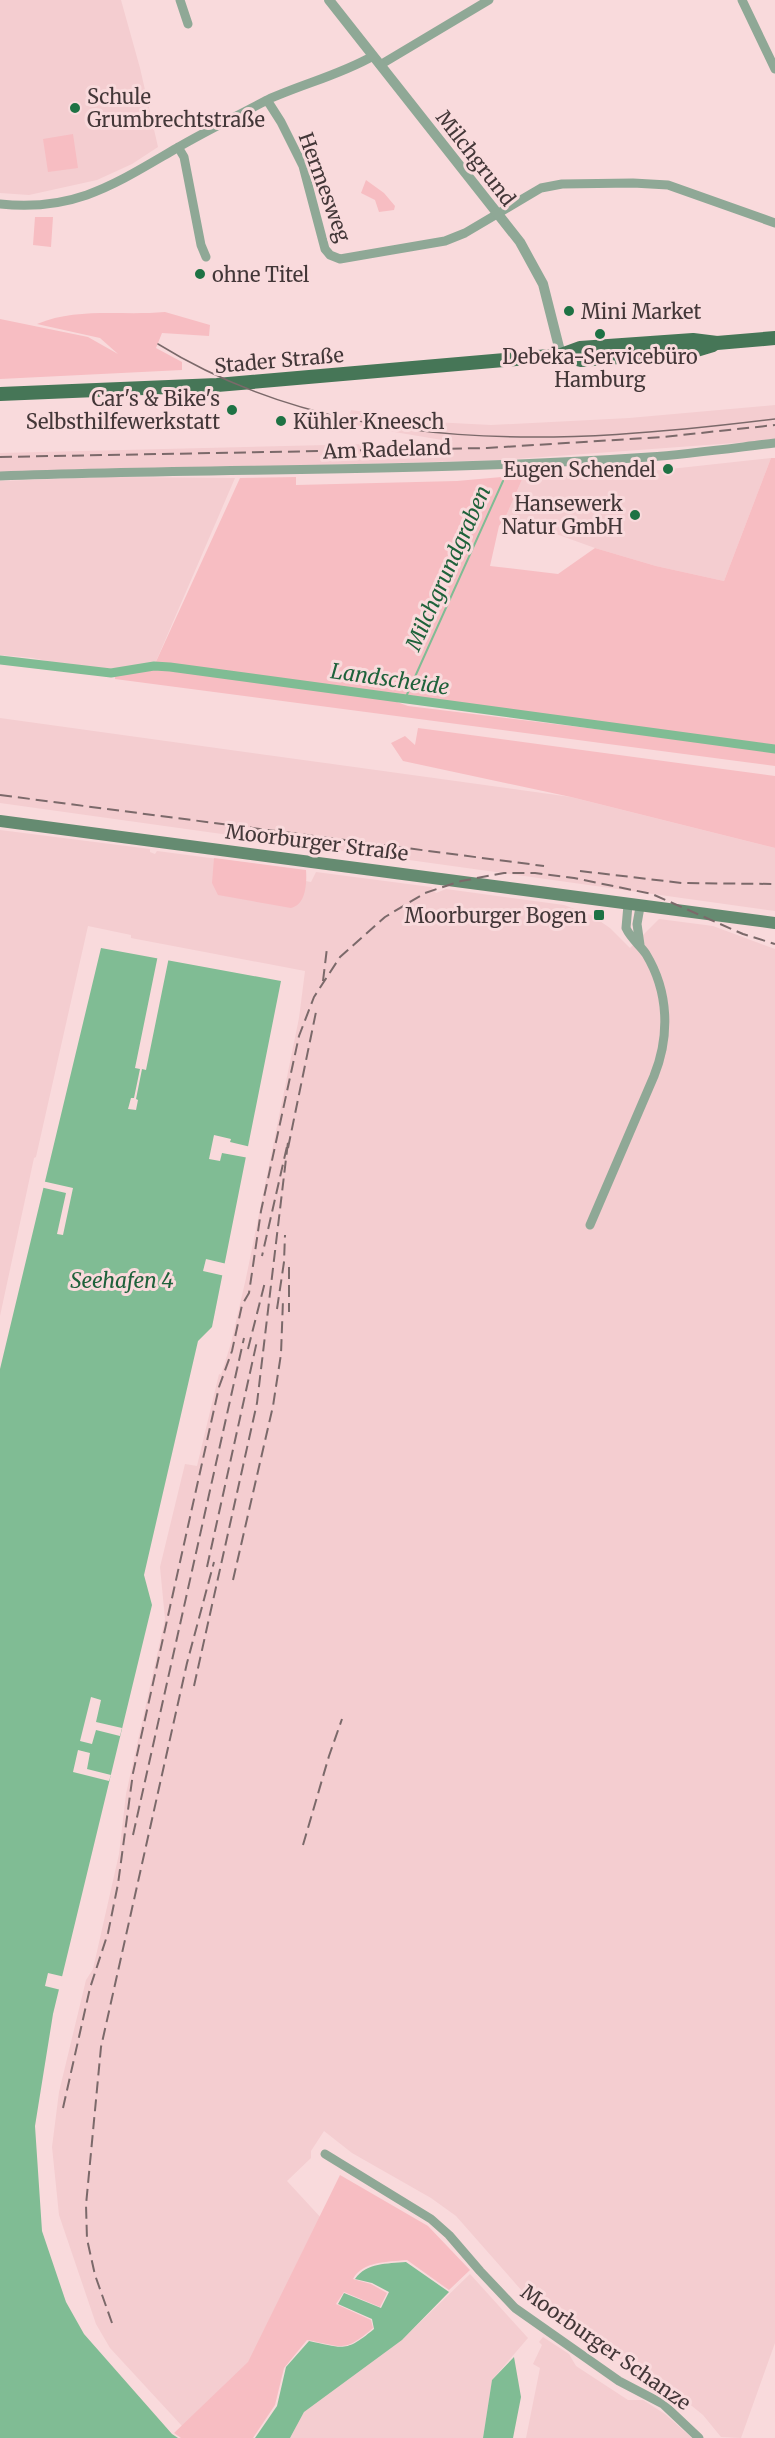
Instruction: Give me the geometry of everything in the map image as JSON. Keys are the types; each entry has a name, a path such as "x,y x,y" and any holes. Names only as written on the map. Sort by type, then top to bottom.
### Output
{"main road":[{"name":"Stader Straße","path":"0,394 217,385 561,355 581,360 693,351 717,343 775,338"},
{"name":"Moorburger Straße","path":"0,821 484,884 634,906"},
{"path":"634,906 775,923"}],"street":[{"path":"180,0 188,24"},
{"name":"Milchgrund","path":"329,0 520,242 538,272 561,355"},
{"path":"0,204 48,203 86,196 122,181 178,147 267,100 294,87 357,65 377,61 489,0"},
{"path":"742,0 775,69"},
{"name":"Hermesweg","path":"267,100 303,166 323,243 330,255 347,259 445,241 465,233 535,191 551,185 668,185 775,223"},
{"path":"178,147 184,157 201,245 206,257"},
{"name":"Am Radeland","path":"0,476 446,466 650,457 775,444"},
{"path":"590,1225 661,1060 664,999 651,964 640,945 626,928 634,906"},
{"name":"Moorburger Schanze","path":"324,2154 431,2219 449,2235 514,2308 619,2381 663,2404 699,2438"}],"shaded area":[{"name":"Schule Grumbrechtstraße","path":"0,0 121,0 140,68 158,147 132,164 97,180 29,195 0,193"},
{"path":"73,134 78,168 48,172 43,139"},
{"path":"366,180 384,193 395,206 394,210 379,212 375,200 361,193"},
{"path":"35,217 53,217 51,247 33,245"},
{"path":"165,312 210,325 209,336 162,333 156,348 182,362 182,370 0,379 0,319 88,337 118,354 100,338 37,324 84,314"},
{"path":"775,405 775,439 748,442 500,460 0,474 0,453 454,442 347,424 351,410 433,422 491,425 629,418"},
{"path":"771,458 724,581 656,566 595,548 506,516 524,475 547,473 551,477 661,470"},
{"path":"771,458 775,458 775,745 372,693 408,706 775,751 775,766 115,679 115,676 154,666 240,478 296,477 296,485 457,481 524,475 506,516 499,526 490,566 558,574 595,548 656,566 724,581"},
{"path":"113,477 235,478 154,666 115,676 33,658 0,655 0,481"},
{"path":"0,718 571,797 775,848 775,911 0,803"},
{"path":"418,728 775,776 775,848 571,797 403,761 391,743 405,736 415,745"},
{"path":"0,830 150,849 150,852 155,854 157,851 294,869 300,880 311,882 316,872 431,887 436,893 446,889 564,905 591,915 610,928 630,948 659,919 713,926 775,949 775,2343 741,2438 721,2437 703,2415 666,2385 607,2352 522,2291 456,2216 431,2198 352,2153 324,2131 311,2151 311,2158 287,2181 323,2220 245,2369 182,2426 110,2348 96,2324 59,2215 52,2147 59,2092 86,1980 93,1969 119,1854 126,1794 165,1619 160,1567 185,1464 197,1466 219,1374 221,1375 231,1343 299,1018 305,971 131,938 131,935 88,926 0,1316"},
{"path":"214,858 306,870 306,887 303,898 300,903 291,908 218,895 212,883"},
{"path":"340,2175 428,2226 470,2270 449,2290 407,2260 384,2262 363,2269 353,2279 371,2284 387,2293 380,2307 344,2292 336,2304 371,2320 373,2328 348,2345 335,2346 307,2340 284,2368 275,2405 253,2438 181,2438 174,2433 248,2362"},
{"path":"470,2274 528,2338 492,2380 483,2438 290,2438 304,2412 402,2340"},
{"path":"543,2337 569,2354 576,2366 628,2400 643,2400 665,2414 692,2438 526,2438 540,2368 533,2364 542,2345 539,2342"}],"water":[{"name":"Seehafen 4","path":"101,948 281,981 212,1327 198,1341 144,1575 152,1605 53,2014 35,2126 42,2231 66,2302 84,2334 178,2438 0,2438 0,1369"},
{"path":"406,2262 449,2292 402,2340 304,2412 290,2438 255,2438 277,2406 286,2367 309,2341 344,2347 357,2342 374,2329 372,2319 338,2304 344,2293 381,2308 389,2292 372,2283 355,2279 360,2273 371,2267"},
{"path":"514,2357 521,2397 513,2438 483,2438 492,2380"}],"pier":[{"path":"158,955 169,957 146,1070 142,1069 136,1110 128,1109 131,1098 134,1098 140,1069 135,1068"},
{"path":"214,1135 251,1147 249,1158 222,1153 220,1161 209,1159"},
{"path":"42,1181 73,1188 63,1235 57,1234 66,1193 40,1187"},
{"path":"206,1259 227,1264 225,1276 203,1271"},
{"path":"91,1697 101,1700 96,1722 122,1728 120,1736 96,1730 92,1744 80,1741"},
{"path":"78,1750 90,1753 87,1769 111,1775 109,1781 73,1772"},
{"path":"48,1973 65,1977 61,1990 45,1986"}],"waterway":[{"name":"Milchgrundgraben","path":"405,699 503,481"},
{"name":"Landscheide","path":"0,660 111,673 154,666 170,667 775,749"}],"tram line":[{"path":"158,344 229,381 303,408 380,425 458,434 537,437 617,434 775,419"}],"railway":[{"path":"0,457 487,448 663,437 775,425"},
{"path":"0,795 544,866"},
{"path":"580,871 682,883 775,884"},
{"path":"63,2108 90,1988 108,1933 118,1884 133,1773 219,1387 232,1351 242,1305 249,1293 261,1211 299,1036 314,997 340,957 385,917 425,893 461,881 504,873 535,873 574,878 652,894 743,934 775,944"},
{"path":"323,981 327,948"},
{"path":"288,1148 317,1007"},
{"path":"194,1686 257,1403 288,1142 262,1256"},
{"path":"277,1309 284,1262 285,1235"},
{"path":"289,1267 289,1312"},
{"path":"248,1349 265,1282"},
{"path":"233,1580 273,1406 281,1354 283,1300"},
{"path":"133,1835 244,1338"},
{"path":"207,1567 257,1341"},
{"path":"112,2323 95,2275 87,2239 86,2205 101,2047 187,1663 214,1562"},
{"path":"303,1845 342,1719"}],"place":[{"name":"Schule Grumbrechtstraße","path":"75,108"},
{"name":"ohne Titel","path":"200,274"},
{"name":"Mini Market","path":"569,311"},
{"name":"Debeka-Servicebüro Hamburg","path":"600,334"},
{"name":"Car's & Bike's Selbsthilfewerkstatt","path":"232,410"},
{"name":"Kühler Kneesch","path":"281,421"},
{"name":"Eugen Schendel","path":"668,469"},
{"name":"Hansewerk Natur GmbH","path":"635,515"},
{"name":"Moorburger Bogen","path":"599,915"}]}
